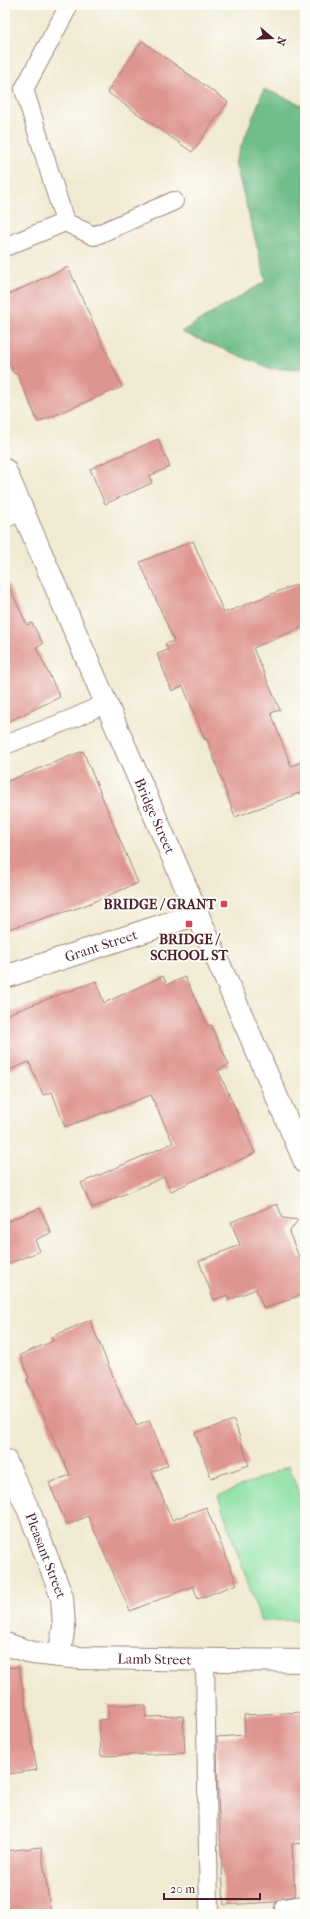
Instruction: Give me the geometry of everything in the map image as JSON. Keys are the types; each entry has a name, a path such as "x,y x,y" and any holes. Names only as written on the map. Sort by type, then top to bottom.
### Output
{"main road":[{"name":"Bridge Street","path":"5,470 14,514 106,703 305,1162"},
{"name":"Grant Street","path":"5,977 197,914"},
{"name":"Pleasant Street","path":"5,1460 29,1511 62,1597 64,1626 60,1656"},
{"name":"Lamb Street","path":"5,1644 33,1653 80,1658 305,1661"}],"lane":[{"path":"64,5 66,11 24,89 65,222 94,236 174,201"},
{"path":"5,248 65,222"},
{"path":"5,745 74,718 106,703"},
{"path":"205,1660 209,1914"},
{"path":"285,1914 284,1908 305,1905"}],"green space":[{"path":"264,89 305,106 305,368 272,369 181,332 266,281 235,162"},
{"path":"289,1466 305,1511 305,1620 261,1621 218,1496"}],"building":[{"path":"142,41 228,102 192,152 107,92"},
{"path":"68,267 122,387 38,422 17,373 14,374 5,354 5,296"},
{"path":"158,439 170,467 149,476 152,483 105,504 90,469"},
{"path":"193,541 224,613 305,581 305,626 253,648 280,710 271,713 291,766 305,761 305,791 235,817 207,739 205,740 183,686 172,691 157,654 168,650 165,644 174,641 140,562"},
{"path":"5,578 27,625 32,623 43,644 36,647 60,697 5,723"},
{"path":"83,751 138,883 81,907 5,930 5,782"},
{"path":"163,976 167,985 185,977 208,1026 211,1025 229,1065 218,1070 255,1153 171,1191 164,1177 92,1208 81,1183 173,1143 151,1095 65,1127 52,1092 43,1095 29,1062 5,1072 5,1015 96,981 104,1003"},
{"path":"277,1204 283,1218 298,1220 289,1232 299,1257 305,1258 305,1293 264,1309 256,1289 229,1300 227,1295 214,1300 199,1261 240,1245 231,1222"},
{"path":"40,1208 51,1233 35,1240 40,1251 5,1265 5,1222"},
{"path":"90,1320 121,1396 137,1426 149,1421 168,1465 152,1472 172,1520 206,1507 237,1584 198,1599 193,1586 130,1611 88,1516 67,1525 49,1483 70,1475 27,1379 29,1378 20,1355 53,1341 51,1337"},
{"path":"234,1420 249,1465 211,1478 195,1433"},
{"path":"19,1667 37,1770 9,1774 5,1749 5,1668"},
{"path":"108,1705 146,1705 146,1717 183,1716 185,1753 101,1756 99,1720 108,1719"},
{"path":"305,1712 305,1823 302,1823 303,1843 292,1844 295,1896 282,1898 276,1902 224,1905 218,1798 217,1737 245,1735 244,1715"},
{"path":"41,1847 51,1914 5,1914 5,1851"}],"place":[{"name":"BRIDGE / GRANT","path":"224,904"},
{"name":"BRIDGE / SCHOOL ST","path":"189,924"}]}
